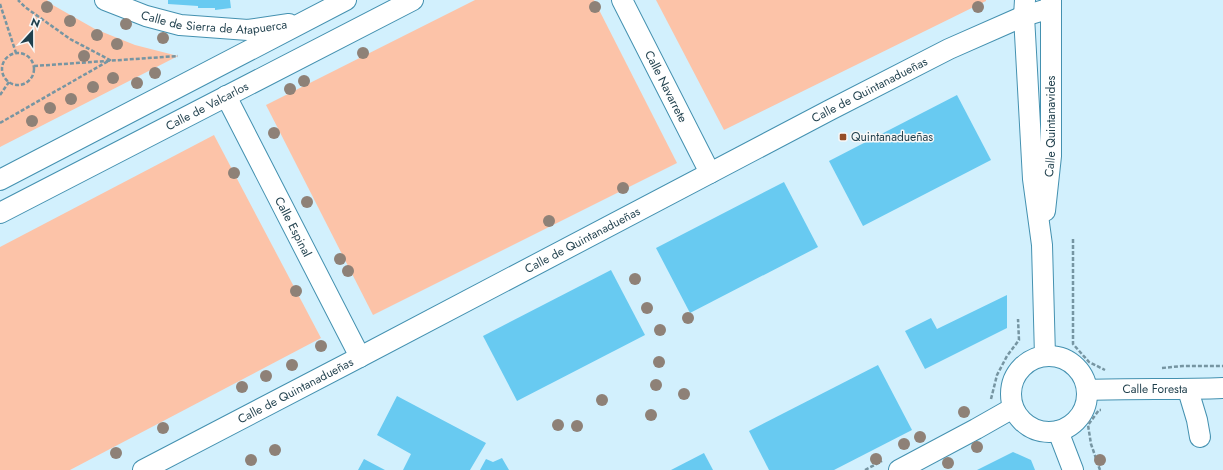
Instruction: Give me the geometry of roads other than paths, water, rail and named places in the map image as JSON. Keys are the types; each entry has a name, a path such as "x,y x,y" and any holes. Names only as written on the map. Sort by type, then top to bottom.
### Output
{"street":[{"name":"Calle de Sierra de Atapuerca","path":"105,0 146,16 180,25 248,30 302,22"},
{"path":"0,180 346,0"},
{"name":"Calle de Valcarlos","path":"0,213 413,0"},
{"name":"Calle Navarrete","path":"622,0 710,173"},
{"name":"Calle Quintanavides","path":"1042,245 1051,156 1051,4 1024,8 1033,179 1042,245 1045,356"},
{"name":"Calle de Quintanadueñas","path":"143,470 830,110 942,53 1024,8"},
{"name":"Calle Espinal","path":"226,96 360,357"},
{"path":"1045,356 1055,356 1073,364 1080,372 1087,390 1085,404 1080,416 1070,425 1058,431 1044,432 1031,427 1020,419 1013,408 1011,396 1012,385 1016,374 1024,365 1034,359 1045,356"},
{"name":"Calle Foresta","path":"1087,390 1188,390 1223,388"},
{"path":"1188,390 1197,420 1200,437"},
{"path":"893,465 976,430 1013,408"},
{"path":"1058,431 1073,470"}],"place":[{"name":"Quintanadueñas","path":"843,137"}]}
